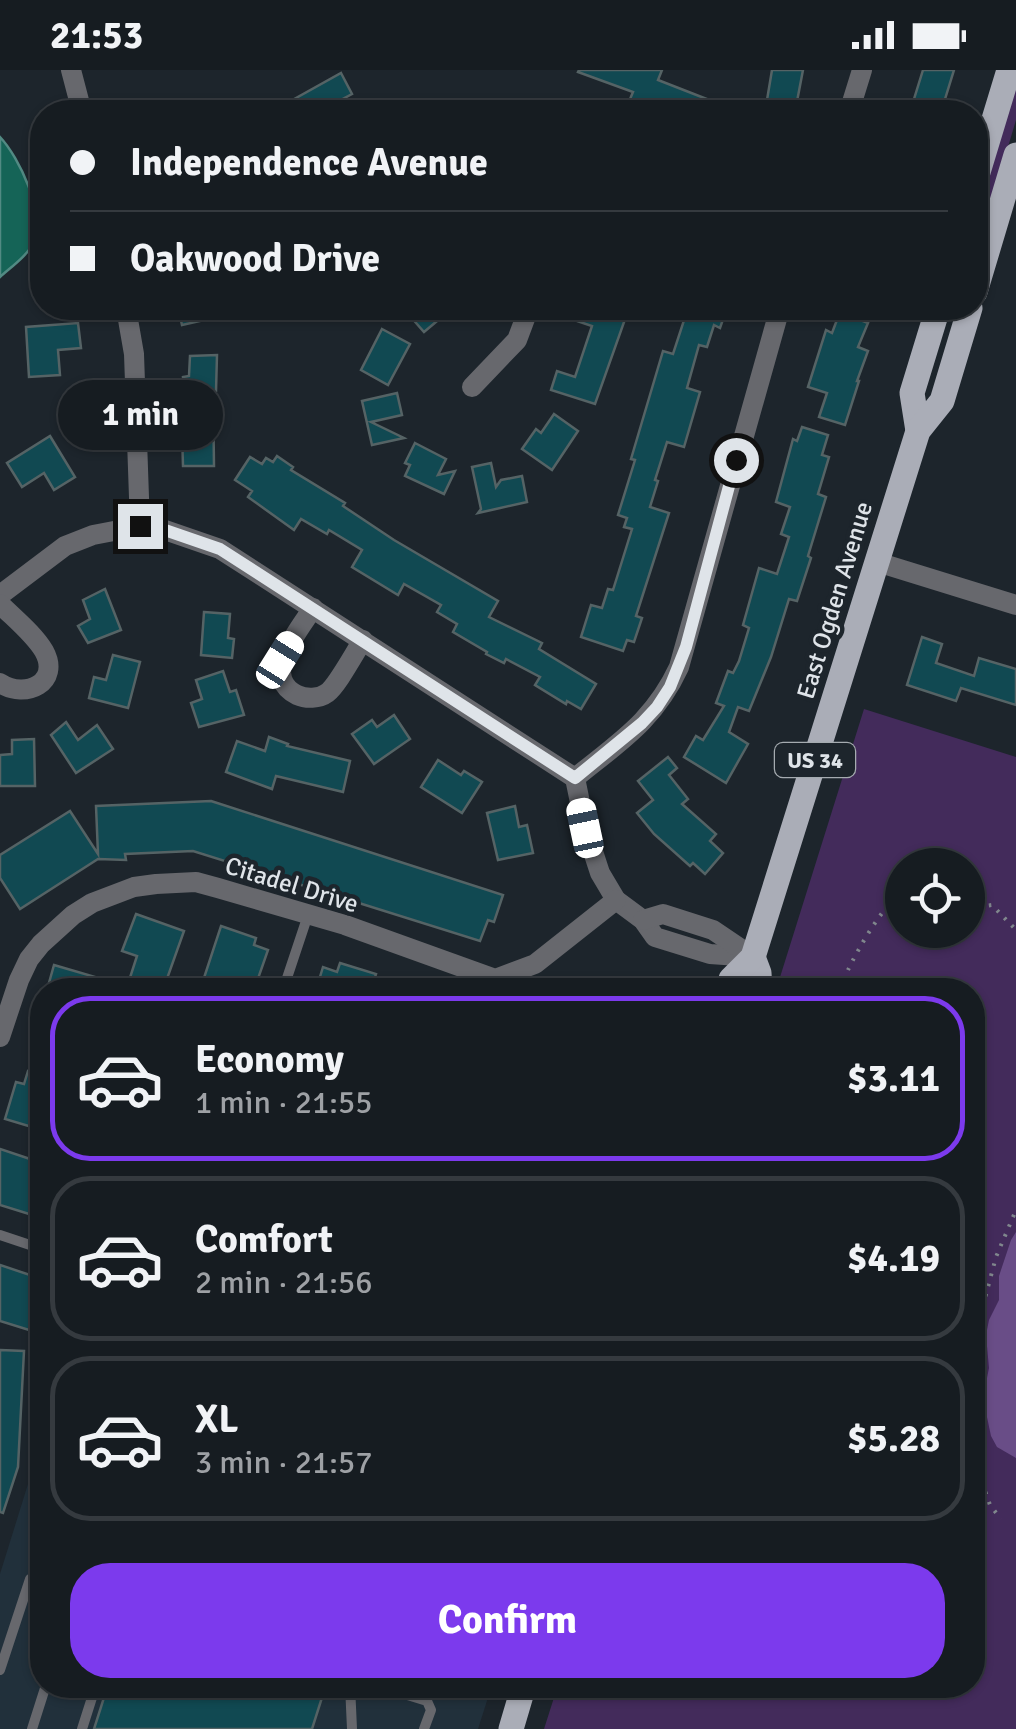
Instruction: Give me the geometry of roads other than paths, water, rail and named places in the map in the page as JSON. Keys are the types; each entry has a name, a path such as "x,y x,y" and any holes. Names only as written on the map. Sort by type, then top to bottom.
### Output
{"main road":[{"path":"988,138 1008,70"},
{"path":"988,249 1016,155"},
{"name":"East Ogden Avenue","path":"918,432 912,393 934,320"},
{"name":"East Ogden Avenue","path":"732,978 753,958 918,432 942,401 966,320"},
{"name":"East Ogden Avenue","path":"753,958 759,978"},
{"path":"511,1729 520,1698"}],"street":[{"path":"72,70 79,100"},
{"path":"853,100 862,71"},
{"path":"128,320 134,354 140,526"},
{"path":"472,388 516,340 524,320"},
{"path":"575,778 642,723 657,707 680,667 777,320"},
{"path":"0,595 66,546 93,535 140,526 162,529 220,549 575,778 585,828 600,873 616,900 643,920 655,936 710,954 753,958"},
{"path":"877,562 1016,605"},
{"path":"0,604 43,649 48,662 42,683 35,688 16,691 0,683"},
{"path":"313,608 280,660 286,686 298,695 311,698 328,692 363,640"},
{"name":"Citadel Drive","path":"0,1037 28,959 41,944 73,915 112,894 156,884 196,882 308,914 478,978"},
{"name":"Citadel Drive","path":"506,978 535,964 616,900"}],"lane":[{"path":"287,978 308,914"},
{"path":"0,1235 30,1244"},
{"path":"0,1670 30,1580"},
{"path":"32,1729 42,1698"},
{"path":"82,1729 92,1698"},
{"path":"351,1698 352,1729"},
{"path":"418,1698 428,1701 431,1710 424,1729"}]}
